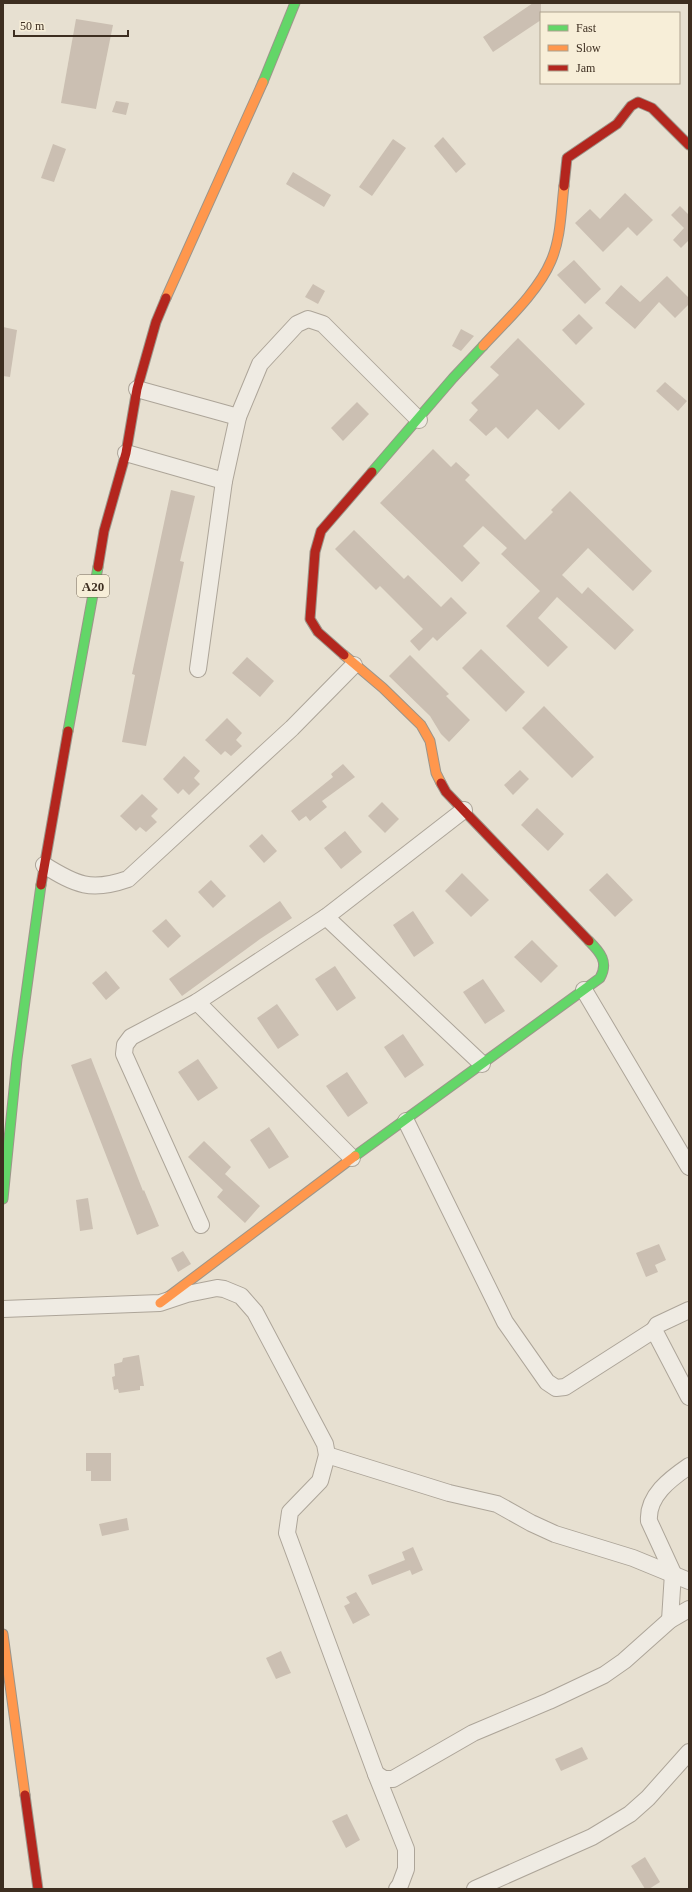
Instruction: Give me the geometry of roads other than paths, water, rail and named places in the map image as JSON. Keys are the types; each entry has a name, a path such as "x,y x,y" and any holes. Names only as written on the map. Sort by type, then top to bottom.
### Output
{"street":[{"name":"A20","path":"3,1199 17,1059 44,865 104,531 126,453 137,389 159,316 233,146 257,96 295,3"},
{"path":"160,1303 352,1158 406,1121 584,990 603,974 604,968 602,955 464,810 440,782 436,773 430,741 427,733 421,725 383,688 354,665 318,632 310,618 315,552 321,531 419,420 453,378 528,298 552,262 557,243 567,158 617,124 631,106 638,102 652,108 689,145"},
{"path":"198,669 224,481 238,417 260,364 297,324 308,319 323,324 419,420"},
{"path":"137,389 238,417"},
{"path":"126,453 224,481"},
{"path":"44,865 64,877 86,885 109,886 128,879 292,728 354,665"},
{"path":"202,1225 124,1054 125,1045 131,1037 197,1002 326,917 464,810"},
{"path":"326,917 482,1064"},
{"path":"584,990 689,1167"},
{"path":"197,1002 352,1158"},
{"path":"406,1121 505,1322 547,1382 556,1388 565,1387 654,1330 657,1325 689,1310"},
{"path":"3,1309 160,1303 187,1294 218,1288 241,1296 255,1312 325,1444 327,1456 320,1481 290,1512 287,1533 376,1774 406,1849 406,1869 397,1889"},
{"path":"654,1330 689,1396"},
{"path":"327,1456 449,1493 497,1504 530,1523 555,1534 633,1558 689,1581"},
{"path":"670,1620 673,1574 649,1521 648,1513 653,1498 689,1466"},
{"path":"376,1774 384,1779 393,1779 473,1733 549,1701 604,1675 624,1661 670,1620 689,1610"},
{"path":"3,1634 38,1889"},
{"path":"475,1889 592,1837 630,1814 648,1798 689,1752"}]}
